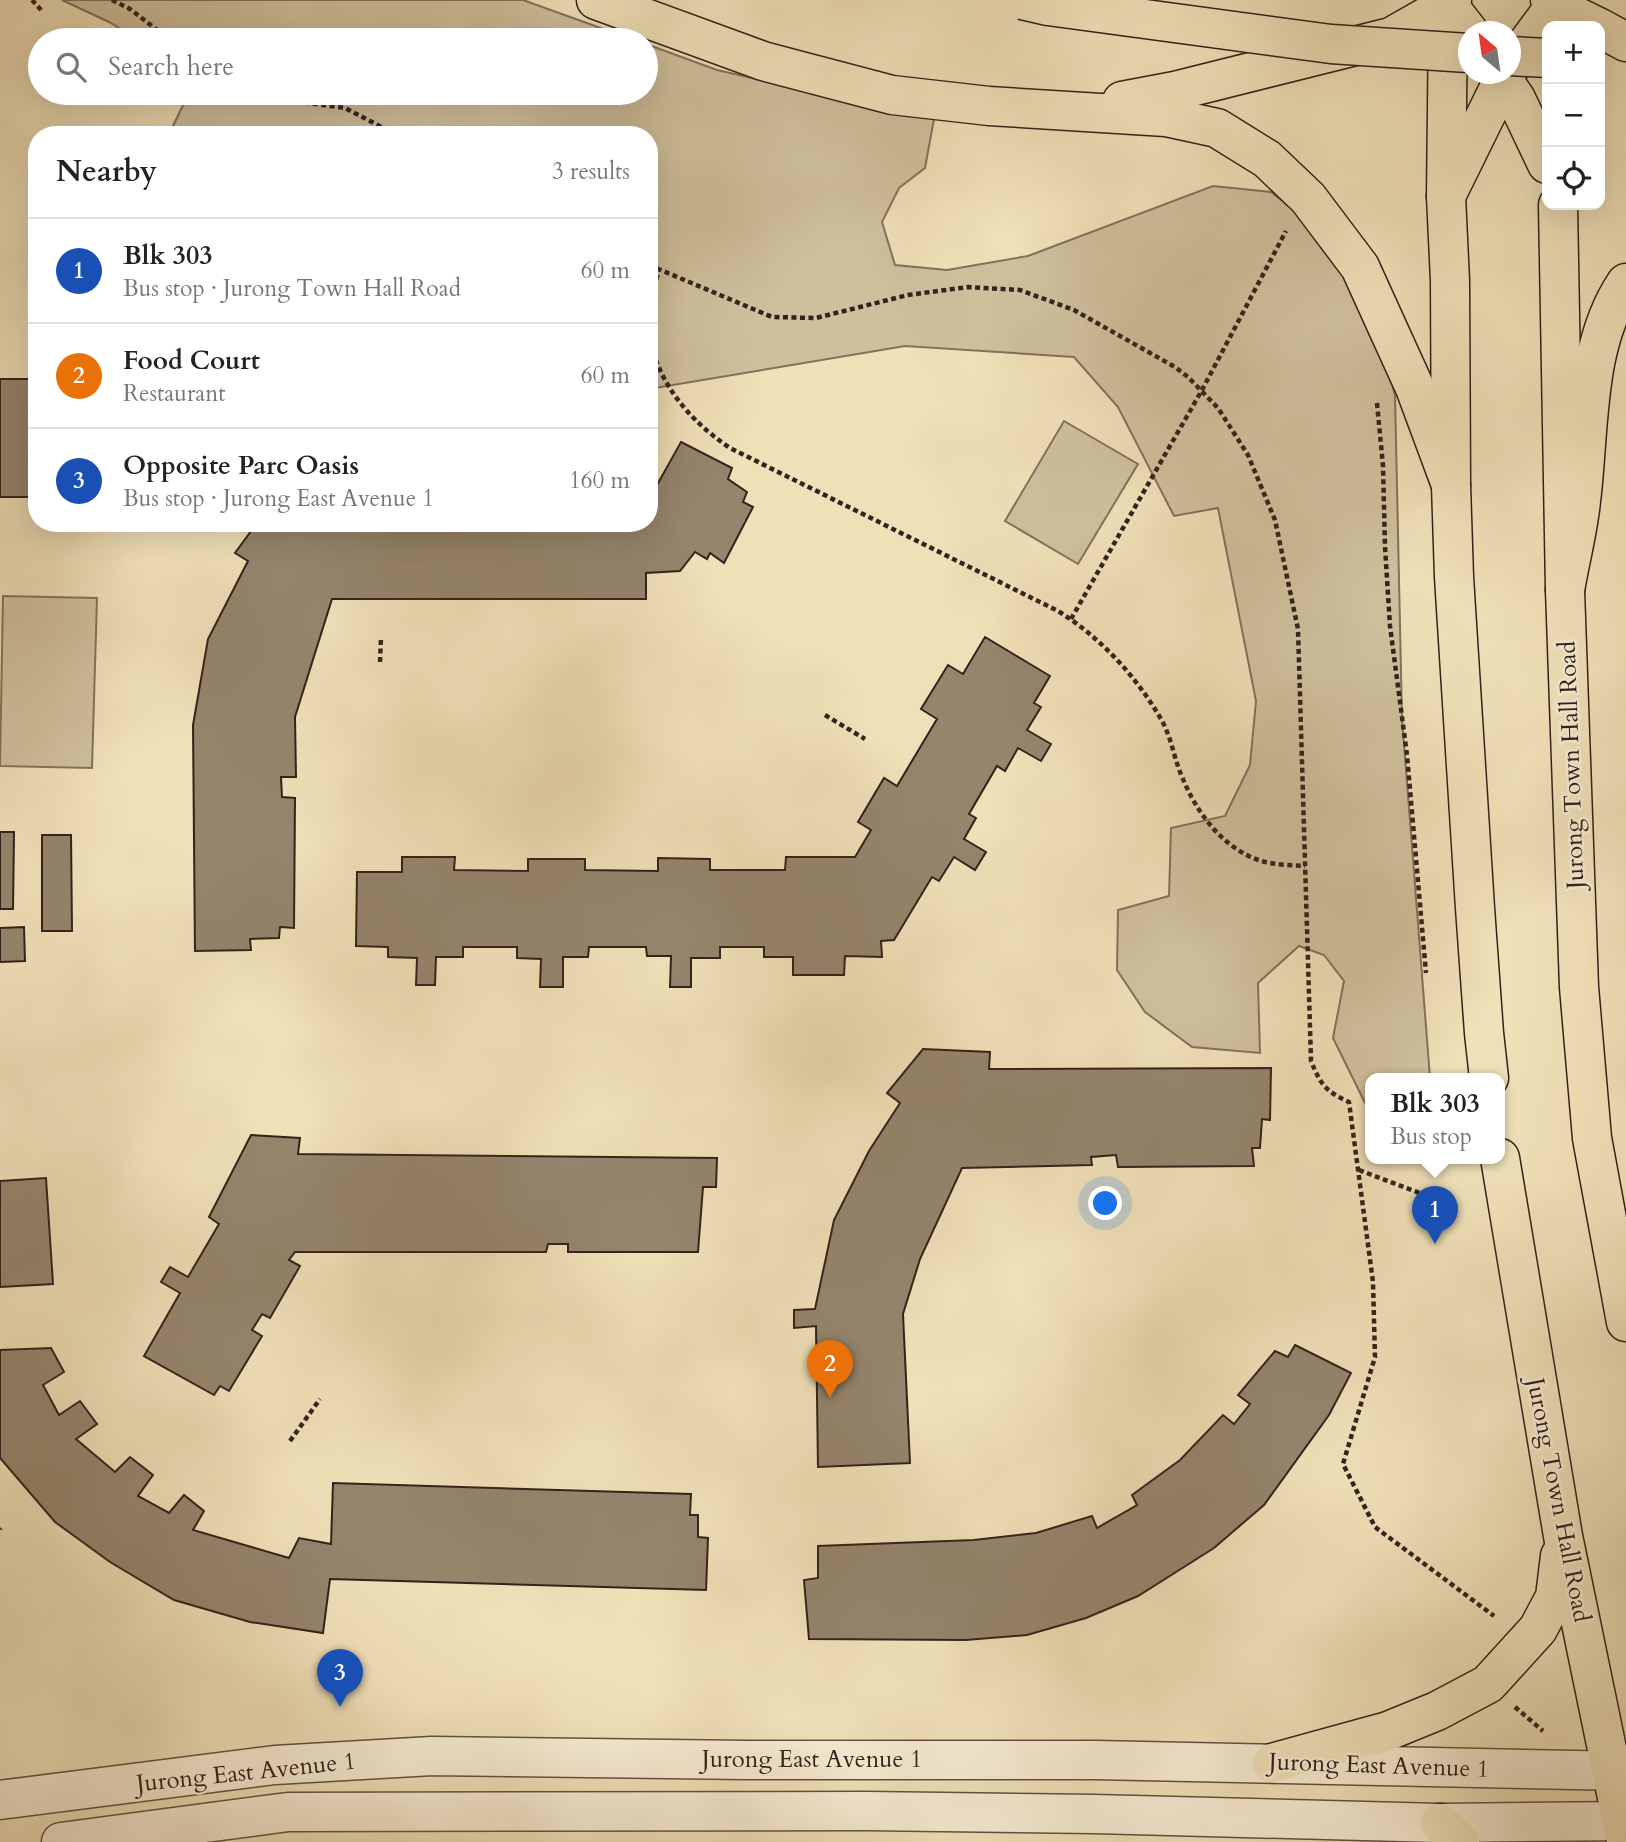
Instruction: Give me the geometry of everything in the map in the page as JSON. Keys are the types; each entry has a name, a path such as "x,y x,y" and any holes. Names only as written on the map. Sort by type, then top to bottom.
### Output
{"main road":[{"path":"596,0 763,61 892,95 989,106 1166,117 1217,128 1266,159 1308,198 1360,267 1415,388 1451,485"},
{"path":"1022,0 1048,6 1331,44 1458,52"},
{"path":"1521,51 1556,6 1586,21"},
{"path":"1075,110 1175,91 1391,37 1452,7 1446,195 1450,281 1454,577 1489,1073"},
{"path":"1605,31 1626,42"},
{"path":"1521,66 1542,59"},
{"path":"1605,61 1626,61"},
{"path":"1446,195 1499,84"},
{"path":"1511,84 1542,154"},
{"name":"Jurong Town Hall Road","path":"1558,210 1565,590 1579,987 1592,1138 1626,1322"},
{"path":"1565,590 1581,503 1596,357 1613,302 1626,284"},
{"name":"Jurong Town Hall Road","path":"1501,1164 1563,1536 1619,1771 1624,1827"},
{"path":"1272,1763 1388,1731 1437,1711 1488,1684 1538,1629 1555,1597 1563,1536"}],"street":[{"name":"Jurong East Avenue 1","path":"0,1800 275,1766 432,1756 747,1760 1068,1759 1619,1771"},
{"path":"743,1812 747,1760"},
{"name":"Jurong East Avenue 1","path":"61,1842 288,1812 450,1810 1094,1814 1450,1833 1624,1827"}],"path":[{"path":"32,0 42,11"},
{"path":"112,0 130,9 155,28"},
{"path":"322,105 345,108 380,126"},
{"path":"1071,619 1202,390 1287,229 1296,240"},
{"path":"658,273 659,270 772,317 816,318 908,295 968,287 1020,290 1074,310 1152,353 1188,377 1218,408 1248,455 1275,520 1298,629 1311,1061 1321,1085 1349,1102 1373,1282 1375,1357 1343,1464 1375,1527 1494,1616"},
{"path":"658,367 667,385 690,416 730,448 1071,619 1119,662 1155,710 1168,733 1184,782 1202,813 1223,839 1259,860 1305,866"},
{"path":"1376,394 1383,466 1390,626 1407,755 1426,973"},
{"path":"380,662 381,638"},
{"path":"825,715 865,739"},
{"path":"1359,1170 1438,1200"},
{"path":"290,1441 320,1399"},
{"path":"1488,1684 1548,1736"}],"shaded area":[{"path":"62,0 523,0 601,28 119,28"},
{"path":"658,48 717,70 934,119 925,168 899,188 882,222 895,265 947,270 1028,256 1213,186 1271,192 1299,214 1327,245 1383,353 1395,395 1402,718 1430,1073 1365,1073 1365,1103 1333,1038 1344,981 1324,955 1299,946 1258,983 1260,1053 1192,1047 1145,1012 1117,970 1118,910 1169,896 1171,828 1225,816 1250,765 1256,701 1218,508 1174,516 1118,407 1074,357 905,346 658,387 658,126 173,126 183,105 658,105"},
{"path":"1064,421 1138,464 1078,564 1005,521"},
{"path":"3,596 97,598 92,768 0,766"}],"building":[{"path":"0,379 28,379 28,497 0,497"},
{"path":"681,442 732,468 728,479 747,492 743,502 753,507 724,563 710,553 707,559 695,552 680,571 646,573 646,599 332,599 295,717 296,777 281,777 282,797 295,798 294,928 280,927 279,938 250,939 251,950 195,951 193,725 208,639 248,561 235,553 250,532 658,532 658,483"},
{"path":"985,637 1050,676 1034,703 1041,707 1027,730 1051,744 1041,761 1018,748 1005,771 997,766 969,814 976,818 964,839 986,852 975,870 954,857 939,881 932,877 894,940 881,941 882,957 845,956 844,975 793,975 793,957 764,957 764,947 720,947 720,958 691,958 691,987 670,987 671,956 647,956 646,947 589,947 588,957 563,957 563,987 540,987 541,959 517,958 517,947 463,947 463,957 436,957 435,985 416,985 417,958 388,957 388,947 356,946 357,872 402,872 402,857 455,857 454,870 528,871 528,859 585,859 585,870 658,871 658,858 710,859 710,870 785,870 786,857 855,857 871,830 858,822 884,778 897,786 937,719 921,709 948,665 963,674"},
{"path":"0,832 14,832 13,909 0,909"},
{"path":"42,835 71,835 72,931 42,931"},
{"path":"24,927 25,961 0,962 0,928"},
{"path":"923,1049 990,1052 989,1069 1271,1068 1270,1120 1262,1119 1260,1148 1252,1148 1254,1166 1118,1167 1116,1155 1091,1157 1092,1165 962,1168 920,1259 903,1314 910,1463 818,1467 816,1326 794,1328 794,1310 815,1309 834,1220 869,1151 900,1103 887,1093"},
{"path":"251,1135 300,1138 298,1154 717,1158 716,1187 703,1187 698,1252 568,1252 568,1244 548,1244 546,1252 295,1252 289,1260 300,1266 270,1318 262,1314 252,1330 262,1336 229,1391 220,1386 214,1395 144,1356 180,1293 161,1282 170,1267 188,1277 219,1224 209,1217"},
{"path":"46,1178 53,1284 0,1287 0,1181"},
{"path":"1295,1345 1351,1373 1329,1415 1264,1505 1214,1548 1138,1596 1086,1618 1027,1635 966,1640 809,1639 804,1580 818,1578 818,1546 974,1540 1036,1533 1092,1516 1097,1528 1137,1505 1132,1495 1180,1460 1223,1415 1234,1424 1250,1404 1238,1395 1275,1351 1288,1357"},
{"path":"51,1348 64,1372 43,1385 59,1415 80,1401 97,1424 76,1439 115,1472 130,1457 153,1475 138,1496 169,1513 184,1495 204,1511 193,1530 289,1558 299,1538 331,1544 333,1483 691,1494 690,1515 698,1515 698,1537 708,1538 706,1590 330,1579 323,1633 250,1622 174,1600 110,1562 55,1522 0,1458 0,1350"}],"place":[{"name":"Blk 303","path":"1435,1244"},
{"name":"Food Court","path":"830,1398"},
{"name":"Opposite Parc Oasis","path":"340,1707"}]}
